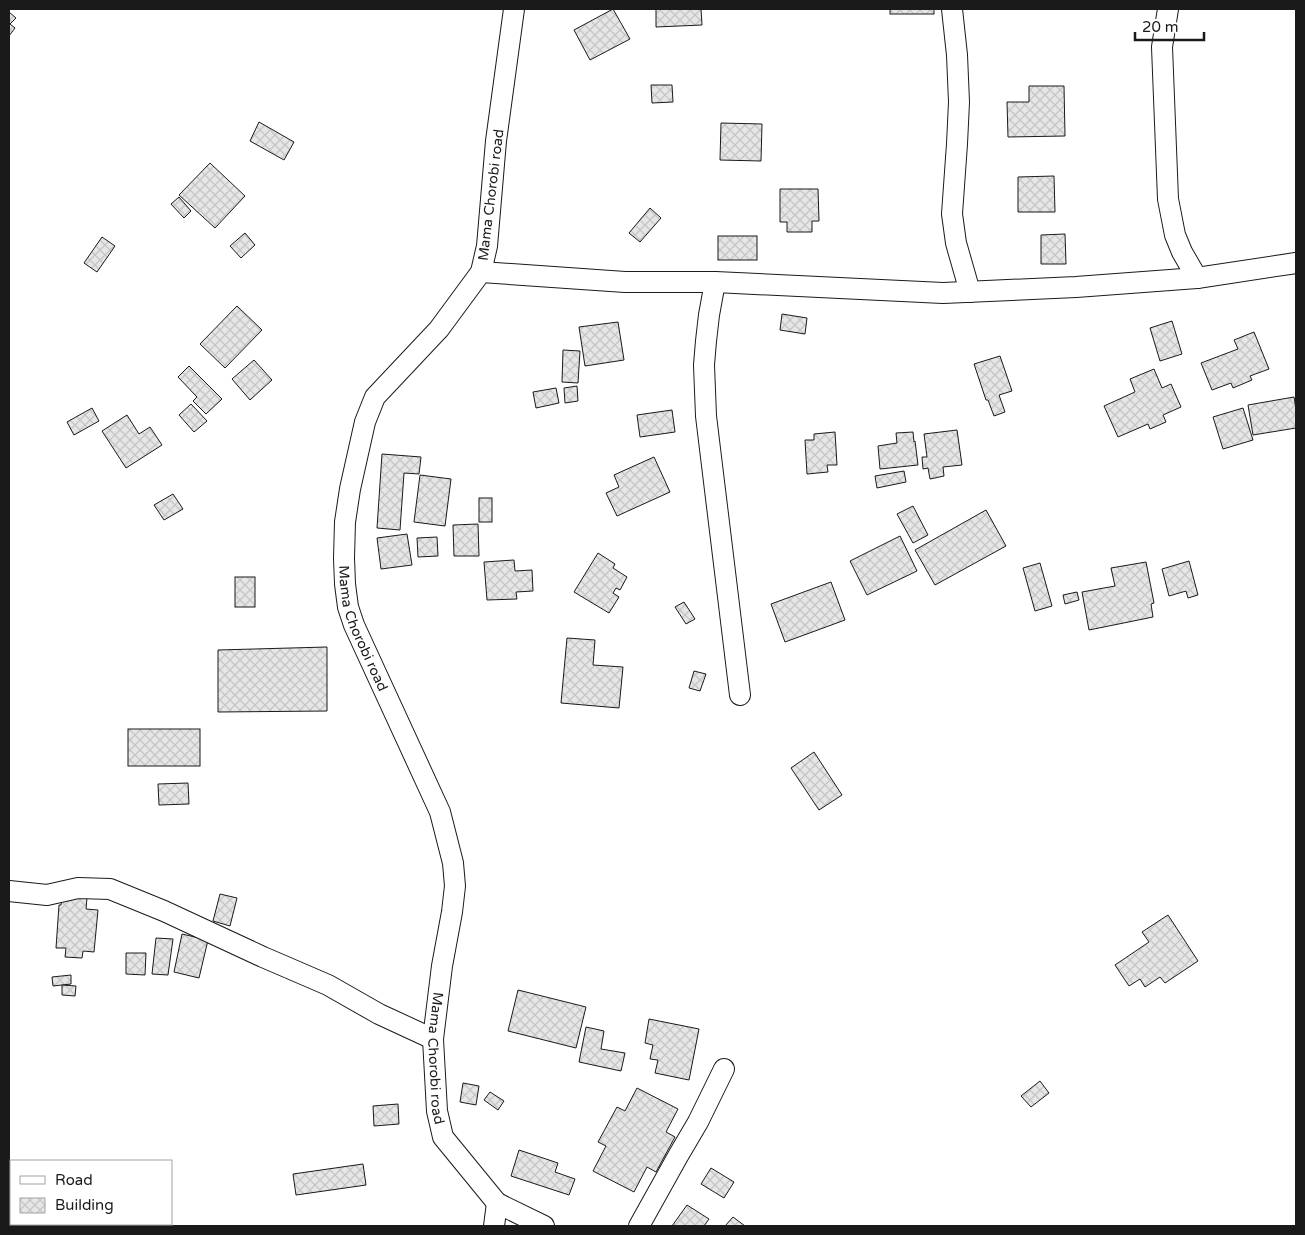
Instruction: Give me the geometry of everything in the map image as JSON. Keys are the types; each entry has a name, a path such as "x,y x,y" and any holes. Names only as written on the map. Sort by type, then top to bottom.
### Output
{"street":[{"name":"Mama Chorobi road","path":"514,9 496,141 487,246 481,272 439,329 374,397 350,489 345,522 344,558 348,607 354,625 440,812 453,862 452,912 442,966 433,1039 436,1104 443,1137 497,1203 544,1226"},
{"path":"952,9 957,55 959,102 952,214 956,243 970,292"},
{"path":"1168,9 1162,47 1168,199 1175,235 1182,252 1197,278"},
{"path":"481,272 625,282 715,282 943,294 1076,288 1197,278 1296,263"},
{"path":"715,282 704,365 706,416 740,695"},
{"path":"9,891 46,895 78,888 110,889 164,910 263,957 328,985 379,1014 433,1039"},
{"path":"639,1226 698,1122 724,1069"},
{"path":"494,1226 497,1203"}],"building":[{"path":"613,9 630,39 590,60 574,30"},
{"path":"656,9 701,9 702,25 656,27"},
{"path":"890,9 934,9 934,14 890,14"},
{"path":"9,12 16,18 10,24 15,28 9,36"},
{"path":"651,85 672,85 673,102 652,103"},
{"path":"1029,86 1064,86 1065,136 1008,137 1007,102 1029,102"},
{"path":"259,122 294,142 284,160 250,141"},
{"path":"721,123 762,124 761,161 720,160"},
{"path":"210,163 245,196 215,228 179,195"},
{"path":"1054,176 1055,212 1018,212 1018,177"},
{"path":"780,189 818,189 819,221 812,221 812,232 787,232 787,222 780,222"},
{"path":"179,197 191,211 184,218 171,204"},
{"path":"650,208 661,218 640,242 629,233"},
{"path":"245,233 255,245 241,258 230,246"},
{"path":"1065,234 1066,264 1041,264 1041,235"},
{"path":"718,236 757,236 757,260 718,260"},
{"path":"102,237 115,246 97,272 84,263"},
{"path":"237,306 262,330 225,368 200,344"},
{"path":"782,314 807,318 805,334 780,330"},
{"path":"1172,321 1182,354 1160,361 1150,328"},
{"path":"618,322 624,360 585,366 579,327"},
{"path":"1254,332 1269,369 1250,376 1252,380 1233,388 1231,383 1212,390 1201,363 1238,349 1234,340"},
{"path":"563,350 580,351 578,383 562,382"},
{"path":"1000,356 1012,391 999,395 1005,412 994,416 988,400 986,400 974,364"},
{"path":"254,360 272,380 250,400 232,379"},
{"path":"189,366 222,399 206,414 193,401 197,397 178,377"},
{"path":"1154,369 1162,388 1171,384 1181,407 1163,415 1166,422 1150,429 1148,424 1118,437 1104,406 1135,392 1130,379"},
{"path":"577,386 578,401 565,403 564,388"},
{"path":"556,388 559,403 536,408 533,392"},
{"path":"1294,397 1296,428 1253,435 1248,405"},
{"path":"191,404 207,421 194,432 179,415"},
{"path":"92,408 99,421 74,435 67,422"},
{"path":"1243,408 1253,440 1223,449 1213,417"},
{"path":"672,410 675,432 640,437 637,415"},
{"path":"127,415 139,434 150,427 162,445 126,468 102,431"},
{"path":"957,430 962,465 943,467 944,476 930,479 928,468 923,469 922,457 927,457 924,434"},
{"path":"835,432 837,465 827,465 828,472 807,474 805,440 814,440 814,434"},
{"path":"913,432 918,465 880,469 878,446 897,443 896,433"},
{"path":"382,454 421,457 419,474 404,473 400,530 377,528"},
{"path":"654,457 670,492 617,516 606,493 619,487 614,475"},
{"path":"904,471 906,482 877,488 875,476"},
{"path":"420,475 451,479 445,526 414,522"},
{"path":"173,494 183,509 164,520 154,505"},
{"path":"479,498 492,498 492,522 479,522"},
{"path":"913,506 928,535 913,543 897,514"},
{"path":"986,510 1006,546 935,585 915,550"},
{"path":"478,524 479,556 454,556 453,525"},
{"path":"407,534 412,565 381,569 377,538"},
{"path":"900,536 917,571 867,595 850,561"},
{"path":"437,537 438,556 418,557 417,538"},
{"path":"598,553 615,564 613,568 627,577 620,590 616,588 613,593 619,597 609,613 574,592"},
{"path":"514,560 515,571 532,570 533,591 516,592 517,599 487,600 484,562"},
{"path":"1189,561 1198,595 1188,598 1186,591 1169,596 1162,569"},
{"path":"1146,562 1154,603 1151,604 1153,617 1089,630 1082,592 1115,586 1111,568"},
{"path":"1040,563 1052,606 1035,611 1023,568"},
{"path":"235,577 255,577 255,607 235,607"},
{"path":"831,582 845,620 785,642 771,604"},
{"path":"1077,592 1079,600 1065,604 1063,595"},
{"path":"684,602 695,619 686,624 675,607"},
{"path":"567,638 595,640 593,665 623,667 619,708 561,703"},
{"path":"327,647 327,711 218,712 218,650"},
{"path":"694,671 706,674 700,691 689,688"},
{"path":"128,729 200,729 200,766 128,766"},
{"path":"814,752 842,795 819,810 791,768"},
{"path":"188,783 189,804 159,805 158,784"},
{"path":"220,894 237,898 230,926 213,921"},
{"path":"62,897 87,898 86,909 98,910 94,952 83,951 82,958 65,957 66,948 56,948 59,905 61,905"},
{"path":"1168,915 1198,961 1165,983 1160,977 1145,987 1140,979 1129,986 1115,965 1149,942 1142,932"},
{"path":"182,934 208,940 199,978 174,972"},
{"path":"156,938 173,939 168,975 152,974"},
{"path":"126,953 146,953 145,975 126,974"},
{"path":"71,975 71,984 53,986 52,977"},
{"path":"62,985 76,986 75,996 62,995"},
{"path":"518,990 586,1007 576,1048 508,1031"},
{"path":"649,1019 699,1029 689,1080 655,1073 658,1060 650,1059 653,1045 645,1043"},
{"path":"586,1027 604,1031 601,1049 625,1053 621,1071 579,1062"},
{"path":"1040,1081 1049,1093 1031,1107 1021,1096"},
{"path":"463,1083 479,1086 476,1105 460,1102"},
{"path":"637,1088 678,1109 666,1132 675,1137 656,1172 647,1167 634,1192 593,1171 606,1146 598,1142 617,1107 625,1111"},
{"path":"490,1092 504,1101 498,1110 484,1100"},
{"path":"398,1104 399,1124 374,1126 373,1106"},
{"path":"519,1150 558,1163 555,1172 575,1179 569,1195 511,1176"},
{"path":"363,1164 366,1185 296,1195 293,1174"},
{"path":"711,1168 734,1182 724,1198 701,1184"},
{"path":"687,1205 709,1219 704,1226 672,1226"},
{"path":"733,1217 745,1226 725,1226"}]}
